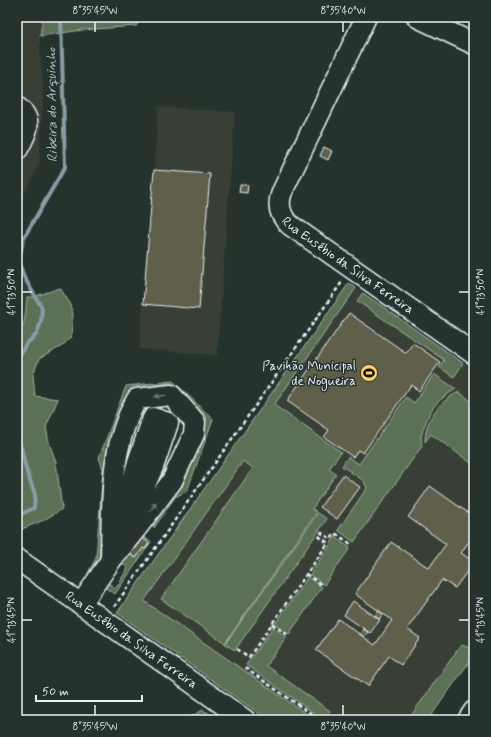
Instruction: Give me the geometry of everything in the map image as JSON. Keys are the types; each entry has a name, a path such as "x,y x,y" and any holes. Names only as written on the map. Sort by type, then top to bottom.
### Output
{"street":[{"name":"Rua Eusébio da Silva Ferreira","path":"366,17 280,197 280,209 282,215 290,225 474,354"},
{"path":"417,17 474,44"},
{"path":"17,107 27,118 28,127 17,150"},
{"path":"81,604 111,560 172,481 194,434 195,422 171,395 137,399 129,412 118,447 115,466 111,560"},
{"path":"153,418 168,423 153,467 111,560 138,462 153,418"},
{"name":"Rua Eusébio da Silva Ferreira","path":"17,559 245,720"},
{"path":"468,720 474,712"}],"path":[{"path":"104,620 352,269"},
{"path":"320,532 331,539 335,533 352,545"},
{"path":"237,649 249,657 328,543 317,535"},
{"path":"306,574 323,586"},
{"path":"272,624 288,635"},
{"path":"245,668 320,720"}],"shaded area":[{"path":"17,17 43,17 40,36 40,53 43,101 39,164 17,210"},
{"path":"158,107 235,112 217,355 139,349"},
{"path":"17,274 33,297 27,298 25,319 21,333 17,339"},
{"path":"349,283 474,370 474,655 428,720 268,720 117,613"}],"green space":[{"path":"43,17 143,17 136,26 82,30 40,36"},
{"path":"349,283 356,288 274,405 341,452 329,469 336,474 312,509 317,512 225,643 161,599 253,468 243,461 144,601 315,720 268,720 117,613"},
{"path":"60,288 71,305 73,315 71,337 62,346 39,359 33,375 35,396 58,399 46,427 49,443 56,462 62,509 44,520 17,531 17,491 20,481 17,479 17,339 26,313 27,297 33,297"},
{"path":"363,293 463,363 454,377 439,367 444,360 357,301"},
{"path":"434,374 456,389 440,400 430,412 422,432 422,446 354,542 338,530 367,488 364,481 342,466 348,457 359,464 406,397 414,403"},
{"path":"173,381 213,419 187,491 175,497 154,528 154,523 178,488 182,487 207,417 171,383 132,387 105,460 107,468 98,566 91,578 87,575 96,558 103,469 99,458 126,386"},
{"path":"459,392 474,403 474,465 431,434 425,442 428,424 435,411 446,400"},
{"path":"318,513 327,519 235,650 225,644"},
{"path":"138,533 151,542 115,594 101,585 106,581 115,588 117,585 118,586 128,568 118,561 125,551 136,558 143,548 145,549 149,543 142,538 141,539"},
{"path":"335,537 350,548 324,585 310,575"},
{"path":"308,577 322,587 289,634 275,624"},
{"path":"273,627 287,637 266,666 330,711 324,720 246,665"},
{"path":"461,645 474,651 474,655 428,720 408,720"},
{"path":"203,710 220,720 184,720"}],"building":[{"path":"324,147 332,151 328,160 320,156"},
{"path":"154,170 210,174 199,309 143,304"},
{"path":"240,185 248,185 247,193 239,192"},
{"name":"Pavihão Municipal de Nogueira","path":"349,313 406,353 413,343 440,362 419,391 411,385 363,453 358,450 353,457 324,437 329,430 287,401"},
{"path":"343,475 360,487 337,519 320,507"},
{"path":"430,486 474,517 474,534 461,553 474,562 455,588 442,580 407,629 420,638 401,665 389,656 368,686 316,650 338,619 375,645 392,620 355,594 391,542 429,568 446,544 408,517"},
{"path":"136,536 149,543 145,549 143,548 136,558 125,551"},
{"path":"353,601 380,620 370,633 344,615"},
{"path":"378,611 383,614 379,619 375,616"},
{"path":"363,629 368,632 364,637 360,634"}],"waterway":[{"name":"Ribeira do Arquinho","path":"17,360 26,344 37,334 41,321 42,308 24,277 20,266 23,239 65,167 61,17"},
{"name":"Ribeira do Arquinho","path":"17,431 26,469 35,495 34,508 17,516"}],"place":[{"name":"Pavihão Municipal de Nogueira","path":"369,373"}]}
